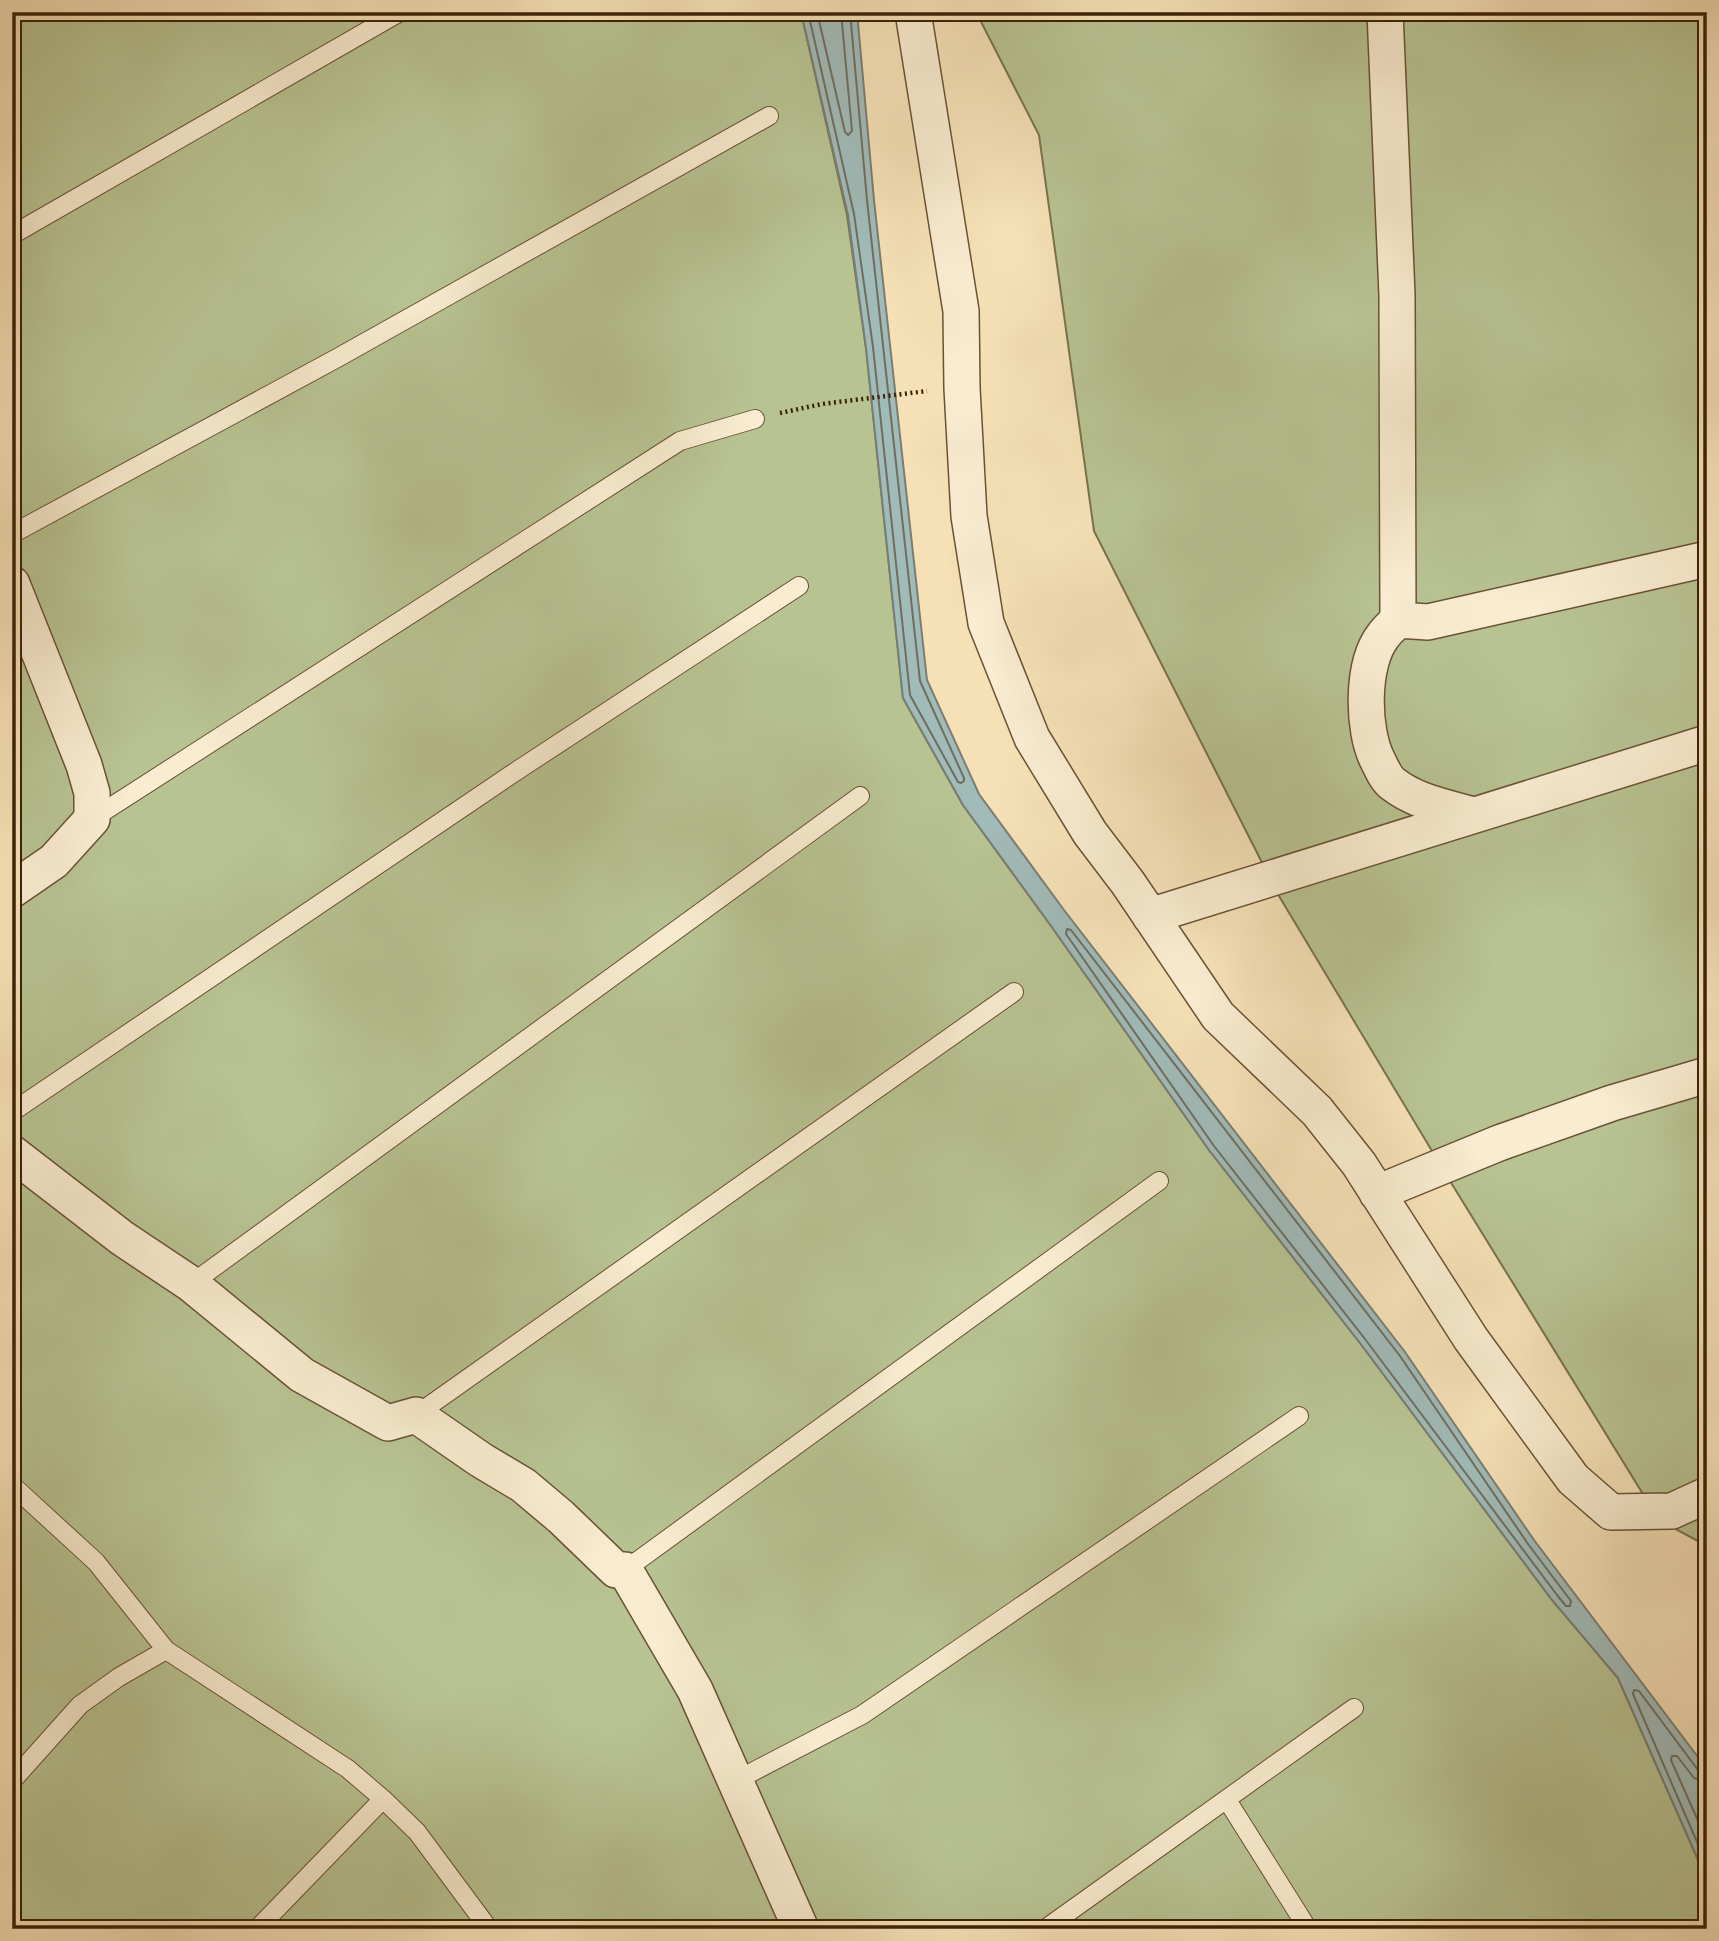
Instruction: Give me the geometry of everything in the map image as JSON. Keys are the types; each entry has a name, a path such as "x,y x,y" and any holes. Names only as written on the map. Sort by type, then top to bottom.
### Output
{"street":[{"path":"913,12 961,311 962,388 970,516 986,623 1032,738 1090,833 1128,883 1218,1016 1317,1111 1359,1164 1471,1339 1573,1479 1611,1512 1672,1511 1707,1495"},
{"path":"1385,12 1397,295 1398,620 1382,637 1373,657 1366,693 1366,722 1374,753 1390,782 1417,799 1473,815"},
{"path":"1398,620 1428,622 1707,559"},
{"path":"12,584 84,765 92,793 92,819 54,861 12,890"},
{"path":"1150,916 1707,743"},
{"path":"1377,1192 1524,1134 1612,1103 1707,1075"},
{"path":"12,1153 122,1238 191,1283 302,1374 388,1423 416,1415 523,1485 616,1570 625,1570 695,1690 801,1929"}],"lane":[{"path":"12,236 400,12"},
{"path":"12,534 339,357 769,116"},
{"path":"92,819 680,441 755,419"},
{"path":"12,1112 518,770 799,586"},
{"path":"191,1283 860,796"},
{"path":"416,1415 1014,992"},
{"path":"625,1570 1160,1181"},
{"path":"735,1781 862,1714 1299,1416"},
{"path":"12,1485 96,1562 166,1650 348,1769 383,1799 416,1832 489,1929"},
{"path":"12,1781 80,1705 119,1677 166,1650"},
{"path":"1045,1929 1354,1708"},
{"path":"257,1929 383,1799"},
{"path":"1227,1800 1308,1929"}],"path":[{"path":"755,419 822,404 931,390"}],"green space":[{"path":"12,12 801,12 847,215 866,348 903,698 963,805 1209,1150 1360,1343 1552,1600 1618,1678 1699,1862 1707,1900 1707,1929 12,1929"},
{"path":"976,12 1707,12 1707,1546 1659,1520 1450,1181 1279,896 1094,531 1039,135"}],"water":[{"path":"801,12 857,12 874,200 927,680 979,794 1064,910 1405,1352 1534,1540 1707,1769 1707,1900 1699,1862 1618,1678 1552,1600 1360,1343 1209,1150 963,805 903,698 866,348 848,215"}]}
